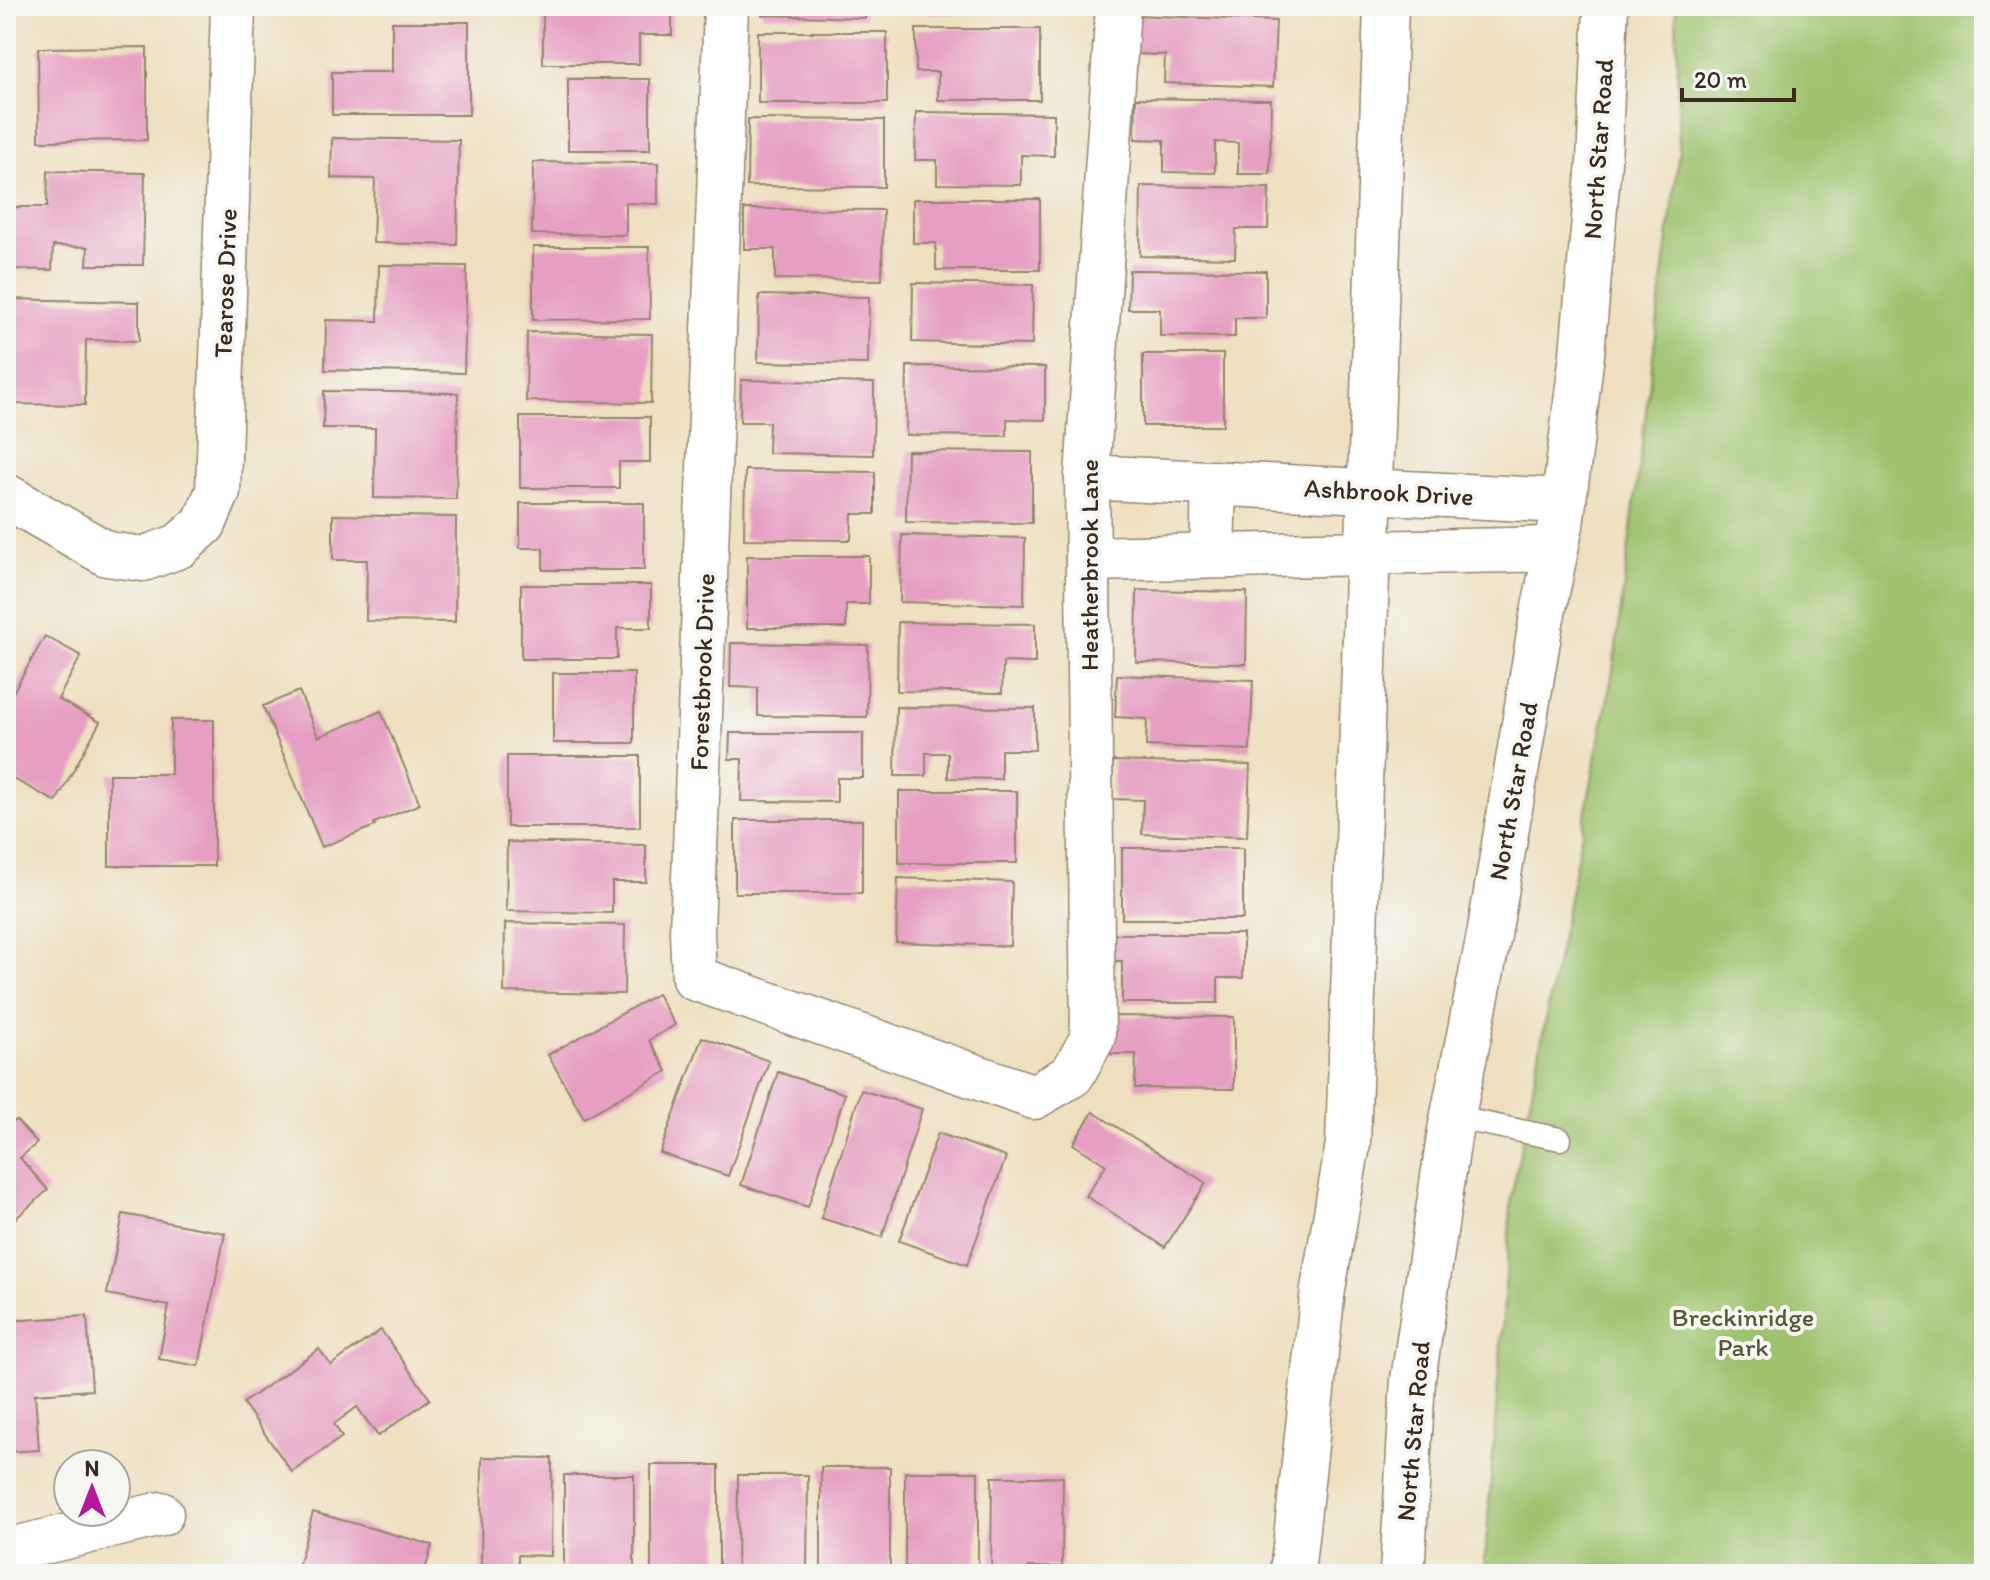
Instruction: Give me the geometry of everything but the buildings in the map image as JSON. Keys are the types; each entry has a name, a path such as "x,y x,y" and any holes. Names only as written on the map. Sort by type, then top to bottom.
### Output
{"street":[{"name":"Tearose Drive","path":"6,496 107,554 143,559 179,546 204,524 218,491 233,6"},
{"name":"Forestbrook Drive","path":"726,6 692,932 694,978 1034,1097"},
{"name":"Heatherbrook Lane","path":"1034,1097 1072,1075 1093,1037 1087,477 1118,6"},
{"path":"1292,1574 1323,1289 1348,1144 1386,6"},
{"name":"North Star Road","path":"1402,1574 1413,1380 1453,1117 1489,935 1564,501 1582,354 1598,177 1606,6"},
{"name":"Ashbrook Drive","path":"1087,477 1564,501"},
{"path":"1212,556 1214,483"},
{"path":"1088,559 1556,549"},
{"path":"6,1551 161,1514"}],"lane":[{"path":"1453,1117 1560,1139"}],"green space":[{"name":"Breckinridge Park","path":"1676,6 1984,6 1984,1574 1484,1574 1512,1194 1613,671 1679,152"}]}
